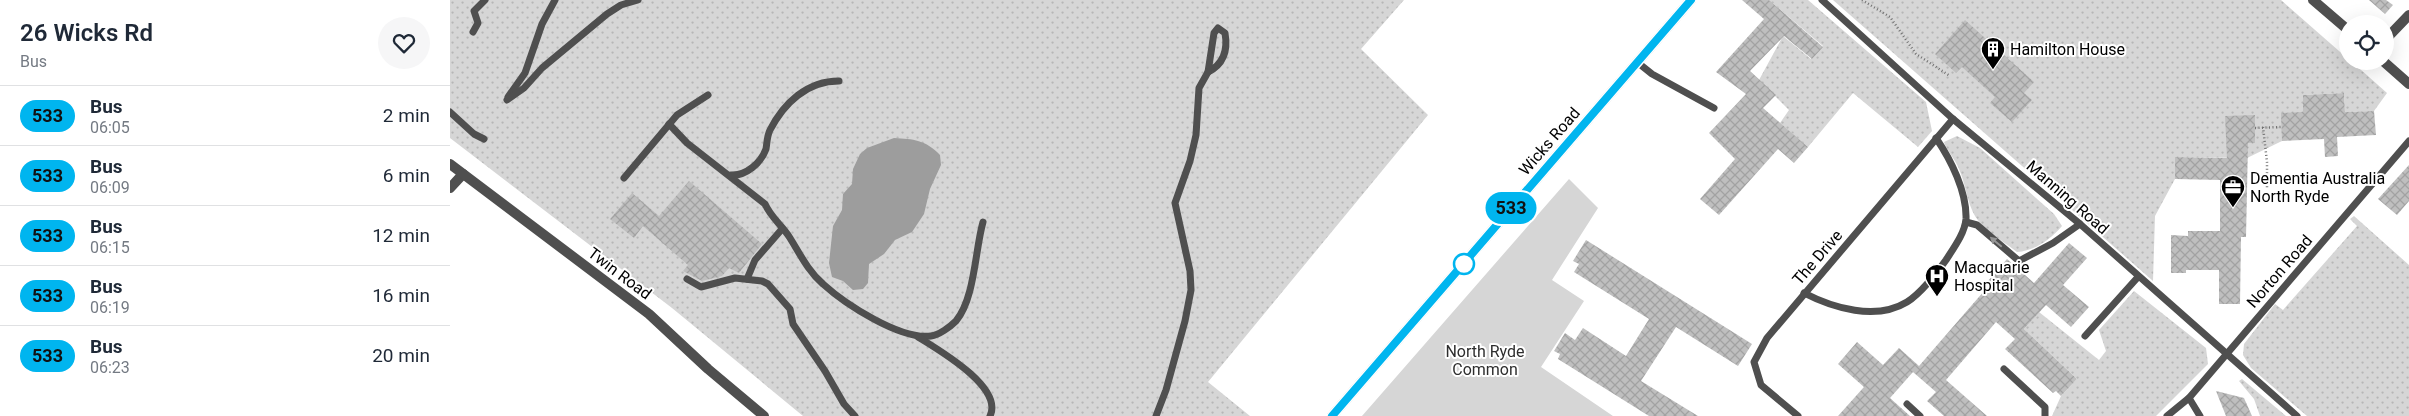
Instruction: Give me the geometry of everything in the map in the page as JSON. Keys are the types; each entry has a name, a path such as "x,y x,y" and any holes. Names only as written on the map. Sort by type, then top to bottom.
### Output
{"main road":[{"name":"Wicks Road","path":"1332,416 1691,0"}],"street":[{"path":"2313,0 2339,22"},
{"path":"2394,31 2409,15"},
{"path":"2393,70 2409,84"},
{"name":"Twin Road","path":"450,164 649,314 708,369 764,416"},
{"path":"450,188 463,174"}],"lane":[{"path":"473,32 478,24 474,11 485,0"},
{"path":"555,0 542,24 524,73 507,100 524,88 542,68 602,18 621,6 638,0"},
{"name":"Manning Road","path":"1822,0 1953,119 2080,224 2296,416"},
{"path":"1156,416 1166,390 1172,362 1186,320 1191,290 1190,271 1176,203 1188,168 1196,135 1199,88 1208,72 1223,58 1226,51 1225,33 1218,28 1214,33 1208,72"},
{"path":"1637,62 1652,74 1714,108"},
{"path":"730,175 742,174 753,167 761,158 765,150 768,132 794,98 812,85 839,81"},
{"path":"624,178 669,124 689,106 708,95"},
{"path":"450,112 474,134 484,139"},
{"name":"The Drive","path":"1798,416 1761,385 1754,362 1767,338 1953,119"},
{"path":"669,124 686,143 730,175 765,204 771,217 822,284 876,320 916,335 971,373 979,382 992,404 996,416"},
{"path":"1804,293 1838,308 1855,311 1884,310 1907,302 1936,274 1955,247 1966,222 1966,204 1948,155 1936,138"},
{"name":"Norton Road","path":"2167,416 2189,398 2409,141"},
{"path":"916,335 932,336 949,328 957,320 968,292 983,222"},
{"path":"1966,222 1976,225 2019,261 2053,244 2080,224"},
{"path":"747,278 755,260 782,229"},
{"path":"2085,336 2138,277"},
{"path":"687,280 696,286 707,287 735,278 747,278 768,284 784,302 797,331 825,371 844,404 855,416"},
{"path":"2004,369 2045,407 2045,416"},
{"path":"2189,398 2200,416"},
{"path":"990,416 992,404"},
{"path":"1907,404 1920,416"}],"path":[{"path":"1862,0 1890,18 1916,54 1950,76"},
{"path":"2255,128 2282,127"},
{"path":"2263,128 2267,162 2267,188"}],"green space":[{"path":"450,0 1404,0 1361,49 1428,115 1208,382 1250,416 803,416 672,308 450,138"},
{"path":"1769,0 1808,0 1926,102 1932,131 1918,147 1853,93 1808,147 1780,123 1789,110 1759,80 1783,36 1811,59 1823,46"},
{"path":"1833,0 2281,0 2339,51 2339,70 2361,70 2387,93 2374,111 2345,112 2344,93 2303,95 2303,112 2282,141 2247,158 2176,157 2175,179 2155,216 2153,281"},
{"path":"1957,136 1980,148 2054,214 2062,226 2053,236 2030,249 2017,252 1985,228 1972,210 1958,166 1944,142"},
{"name":"North Ryde Common","path":"1569,179 1598,208 1552,280 1584,301 1541,367 1613,416 1362,416"},
{"path":"2354,216 2409,265 2409,416 2307,416 2251,368 2243,355 2244,344 2275,304 2283,310 2357,226 2350,219"},
{"path":"2134,291 2206,348 2208,364 2156,416 2052,416 2061,396 2077,379 2024,329 2039,312 2099,360 2106,351 2099,330"},
{"path":"2242,379 2286,416 2260,416 2254,399 2239,381"}],"shaded area":[{"path":"894,138 913,140 930,146 940,155 941,165 930,189 924,214 912,232 895,240 884,254 869,264 868,283 863,289 853,290 843,281 832,277 829,263 833,226 842,210 843,194 852,184 853,169 860,154 867,148"}],"building":[{"path":"1742,0 1769,0 1823,47 1812,59 1784,36 1750,71 1776,95 1763,108 1808,147 1794,163 1778,149 1719,215 1700,199 1735,159 1709,133 1746,94 1716,72 1764,19"},
{"path":"2369,0 2386,0 2393,5 2385,14"},
{"name":"Hamilton House","path":"1965,20 2034,82 2024,93 2032,100 2012,122 1990,103 1995,97 1962,67 1956,73 1935,54"},
{"name":"Dementia Australia North Ryde","path":"2344,93 2345,112 2374,111 2376,135 2337,137 2338,156 2325,157 2324,139 2282,141 2281,113 2303,112 2303,95"},
{"path":"2255,115 2255,143 2248,143 2246,237 2241,237 2240,304 2219,304 2219,270 2186,270 2186,273 2171,273 2171,235 2188,236 2188,231 2220,231 2220,180 2175,179 2175,157 2227,158 2225,116"},
{"path":"2409,165 2409,201 2397,215 2378,199"},
{"path":"689,181 762,244 739,273 729,268 722,276 702,281 683,271 688,265 643,226 634,238 610,219 632,193 659,216"},
{"path":"1586,240 1752,344 1738,366 1676,327 1641,381 1698,416 1649,416 1558,359 1560,354 1554,351 1565,333 1575,340 1583,328 1626,356 1649,319 1574,272 1579,264 1573,261"},
{"path":"2069,243 2087,258 2063,285 2089,307 2071,327 2046,305 2024,329 2077,379 2061,396 2056,391 2053,393 2005,349 2015,339 1996,322 1946,380 1987,416 1944,416 1927,401 1936,392 1913,372 1890,398 1910,416 1838,416 1864,387 1838,364 1857,342 1883,365 1899,348 1919,366 1991,283 1988,281 2007,259 2034,283"},
{"path":"2216,391 2244,398 2252,416 2226,416"}],"bus line":[{"name":"533","path":"1332,416 1691,0"}],"place":[{"name":"Hamilton House","path":"1993,70"},
{"name":"Dementia Australia North Ryde","path":"2233,208"},
{"name":"Macquarie Hospital","path":"1937,297"}]}
